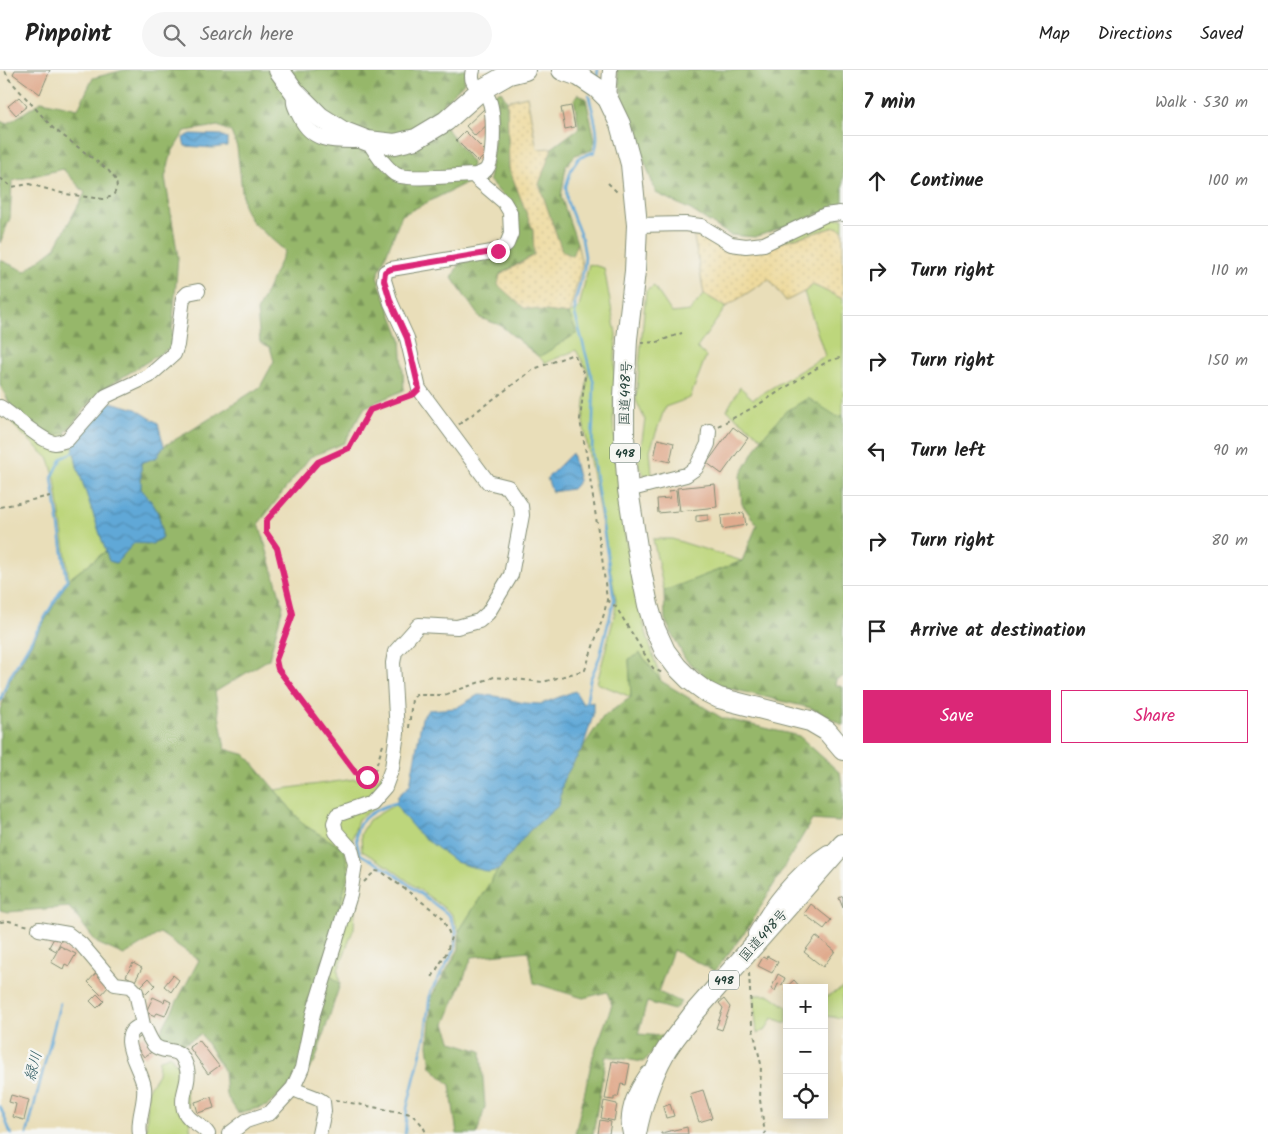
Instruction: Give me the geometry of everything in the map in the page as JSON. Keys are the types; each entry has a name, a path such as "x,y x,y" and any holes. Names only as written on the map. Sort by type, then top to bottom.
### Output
{"highway":[{"path":"279,70 294,91 320,117 342,132 368,141 395,144 416,139 446,122 481,90 509,74 524,70"},
{"name":"国道498号","path":"562,70 579,76 597,88 608,99 620,124 631,164 637,225 635,271 627,339 624,437 628,490 640,566 648,605 665,651 690,680 705,691 719,698 810,721 827,731 843,750"},
{"name":"国道498号","path":"636,1134 648,1092 664,1054 694,1013 843,844"}],"street":[{"path":"368,141 379,158 396,175 407,178 476,175 484,172 488,168 491,157 494,119 488,98 473,82 471,76 473,70"},
{"path":"608,99 610,70"},
{"path":"229,1134 246,1121 270,1113 293,1088 302,1068 313,1014 350,895 355,864 351,849 336,832 334,823 338,816 372,803 386,787 392,768 397,733 393,663 395,652 419,626 457,627 479,621 488,613 511,575 522,515 521,506 508,487 488,482 419,389 407,338 391,303 384,280 385,272 391,269 498,251 507,244 511,234 510,212 504,202 477,179 476,175"},
{"path":"637,225 685,224 701,226 731,244 746,246 764,244 825,215 843,214"},
{"path":"0,407 53,443 67,440 106,396 149,376 174,354 183,298 188,292 198,291"},
{"path":"628,490 686,475 696,468 708,444 709,431"},
{"path":"39,929 68,934 81,944 115,984 130,986 136,992 143,1026 154,1045 163,1050 181,1055 188,1068 188,1078 183,1097 184,1110 189,1118 205,1129 208,1134"},
{"path":"140,1134 139,1127 145,1089 143,1079 129,1048 130,1035 137,1027 143,1026"},
{"path":"630,1134 628,1125 631,1105 640,1084 664,1054"},
{"path":"293,1088 300,1093 323,1102 324,1110 319,1134"}],"path":[{"path":"0,178 12,187 29,184 65,194 103,199 113,196 118,188 116,180 108,170 53,128 8,78 5,70"},
{"path":"627,339 639,343 657,342 682,333"},
{"path":"709,431 756,406 828,361 843,357"},
{"path":"385,739 375,770 367,777 356,773 278,669 276,660 293,614 277,548 266,532 266,521 318,462 349,448 370,410 414,394 419,389"},
{"path":"0,507 50,496"},
{"path":"607,600 616,607 653,668 662,674 690,680"},
{"path":"350,895 375,871 382,872 442,917 451,937 447,952 431,979"},
{"path":"0,922 9,921 39,929"},
{"path":"744,957 749,967 752,1025 761,1064 760,1100 765,1134"},
{"path":"323,1102 335,1100 411,1114 419,1121 426,1134"}],"green space":[{"path":"124,70 467,70 463,84 435,112 472,163 468,182 402,215 377,277 401,339 404,390 365,407 344,443 310,457 259,523 283,606 269,659 215,692 225,749 246,755 304,825 344,849 349,872 323,969 340,984 314,1064 267,1106 238,1113 226,1095 224,1070 201,1034 179,1047 164,1045 159,1035 199,960 160,933 124,955 97,943 69,907 8,912 0,910 0,710 10,681 69,579 106,551 109,561 116,563 134,543 152,544 162,537 157,511 141,489 141,463 157,457 164,446 260,387 274,361 270,347 260,342 257,311 285,251 251,221 244,208 237,147 231,132 218,126 185,131 172,152 165,177 178,257 171,347 100,391 65,433 48,436 11,406 0,385 0,260 25,271 55,248 85,193 63,169 12,181 10,218 0,243 0,121 7,124 42,101 78,109 93,78"},
{"path":"617,70 843,70 843,210 830,210 755,237 730,235 691,210 656,193 623,101"},
{"path":"501,91 507,101 509,168 533,230 534,255 500,274 524,308 569,314 577,333 539,357 500,325 480,318 452,278 459,263 502,255 515,210 489,180 497,120 495,94"},
{"path":"579,94 586,99 595,140 592,150 575,155 566,166 561,197 577,243 572,256 562,251 539,184 552,148 579,128 574,99"},
{"path":"843,218 843,230 835,227 770,245 828,219"},
{"path":"589,264 604,268 616,334 613,422 624,530 642,619 661,681 640,653 629,660 631,697 597,683 615,613 616,600 583,422 588,372 576,350 545,363 539,357 577,333 569,314 579,308"},
{"path":"813,285 843,299 843,415 838,417 785,412 762,438 727,410 740,387 753,399 825,356 804,292"},
{"path":"654,286 672,313 690,311 704,294 726,307 697,348 706,356 690,398 665,407 650,450 652,474 647,478 638,466 645,420 636,400 646,291"},
{"path":"808,398 838,417 843,415 843,677 836,679 835,685 843,687 843,725 811,708 715,685 685,659 665,620 664,591 742,561 757,525 742,504 740,476 762,438 785,412"},
{"path":"11,406 47,436 65,433 73,446 77,466 106,551 69,579 55,479 49,459 13,425"},
{"path":"653,539 672,539 742,561 664,591"},
{"path":"640,653 661,681 722,718 799,736 840,773 843,808 840,822 812,820 748,928 715,971 673,950 658,992 681,1002 674,1010 647,1002 638,1034 662,1036 663,1043 643,1062 606,1056 593,1134 575,1134 593,1056 612,1005 607,992 583,998 534,983 528,951 472,957 445,1024 452,1042 481,1051 485,1107 477,1134 457,1134 450,1085 431,1067 428,1045 432,995 459,949 459,931 498,870 529,831 559,805 563,780 603,717 631,697 629,659"},
{"path":"383,774 377,806 358,819 352,840 358,860 354,928 338,970 340,984 323,969 344,849 304,825 275,790 355,779 371,784"},
{"path":"396,804 401,813 487,872 498,870 459,931 451,913 389,867 362,851 361,834 369,820"},
{"path":"843,988 843,1018 828,1016 828,996"},
{"path":"753,995 770,995 783,1004 783,1022 772,1018 766,1030 757,1033"},
{"path":"170,1055 184,1075 191,1134 146,1134 148,1089 158,1074 159,1060"}],"sand":[{"path":"527,96 537,149 552,148 539,184 562,251 572,256 577,243 582,265 569,314 524,308 498,285 500,275 534,255 533,230 509,168 507,101"},
{"path":"836,227 843,230 843,299 813,285 786,301 769,279 726,307 704,294 693,232 728,251 770,245"}],"water":[{"path":"191,134 221,135 227,138 227,146 213,148 185,146 183,138"},
{"path":"111,402 136,409 158,423 164,446 157,457 141,463 141,489 157,511 162,537 152,544 134,543 116,563 109,561 77,466 73,446 95,414"},
{"path":"572,453 579,481 572,489 552,492 547,478"},
{"path":"575,691 583,704 593,702 593,716 583,747 563,780 559,805 529,831 498,870 488,872 456,862 419,834 401,813 396,804 398,796 410,785 422,718 428,710 456,708 478,695 541,704"}],"building":[{"path":"15,70 50,70 40,94 13,74"},
{"path":"19,97 27,106 16,115 8,106"},
{"path":"571,106 575,127 565,129 561,108"},
{"path":"484,109 490,122 475,136 466,126"},
{"path":"465,131 487,153 478,162 456,140"},
{"path":"733,427 748,438 722,474 707,463"},
{"path":"658,439 674,443 670,462 654,458"},
{"path":"715,484 717,507 680,511 677,488"},
{"path":"676,490 678,511 658,513 657,499 670,498 669,491"},
{"path":"744,513 746,525 722,529 721,516"},
{"path":"708,515 708,520 696,522 696,516"},
{"path":"843,896 843,908 839,898"},
{"path":"811,904 831,920 824,929 804,914"},
{"path":"816,936 835,951 823,967 804,952"},
{"path":"54,938 61,941 56,951 49,947"},
{"path":"60,946 76,954 69,966 65,964 63,969 51,962"},
{"path":"767,956 778,962 772,973 758,966 763,957 766,959"},
{"path":"133,963 142,968 135,981 126,976"},
{"path":"96,973 109,986 101,995 88,982"},
{"path":"778,974 785,978 782,985 778,984 775,991 771,989"},
{"path":"173,975 179,980 171,992 164,986"},
{"path":"149,978 155,985 146,994 140,987"},
{"path":"794,980 798,984 790,984"},
{"path":"97,994 104,1001 97,1008 90,1001"},
{"path":"153,997 164,1002 165,999 171,1002 165,1016 157,1013 155,1016 146,1012"},
{"path":"724,999 730,1007 722,1030 716,1028 723,1008 719,1003"},
{"path":"143,1035 153,1051 144,1057 133,1042"},
{"path":"199,1040 219,1066 208,1074 189,1047"},
{"path":"612,1061 630,1064 626,1085 621,1084 618,1097 614,1097 614,1100 605,1099"},
{"path":"703,1090 712,1118 699,1122 690,1094"},
{"path":"11,1095 29,1100 24,1120 13,1117 16,1104 9,1102"},
{"path":"211,1097 214,1108 198,1113 195,1102"},
{"path":"604,1101 617,1104 614,1121 601,1118"},
{"path":"670,1104 674,1116 666,1118 663,1107"},
{"path":"600,1120 611,1122 609,1134 598,1134"},
{"path":"687,1127 688,1134 661,1134 661,1133"}],"waterway":[{"path":"597,76 598,70"},
{"path":"586,706 590,680 600,656 614,600 592,452 594,384 575,314 575,302 584,269 585,256 582,239 567,201 566,186 572,168 579,158 594,152 596,146 597,132 589,96"},
{"path":"0,701 8,680 67,580 52,478 62,458 76,451"},
{"path":"400,802 375,811 359,824 356,836 360,854 390,871 449,915 456,931 455,949 430,993 425,1036 407,1108 405,1134"},
{"name":"緑川","path":"27,1134 60,1003"},
{"path":"0,1106 11,1134"}],"route":[{"path":"367,777 356,773 278,669 276,660 293,614 277,548 266,532 266,521 318,462 349,448 370,410 414,394 419,389 407,338 391,303 384,280 385,272 391,269 498,251"}]}
